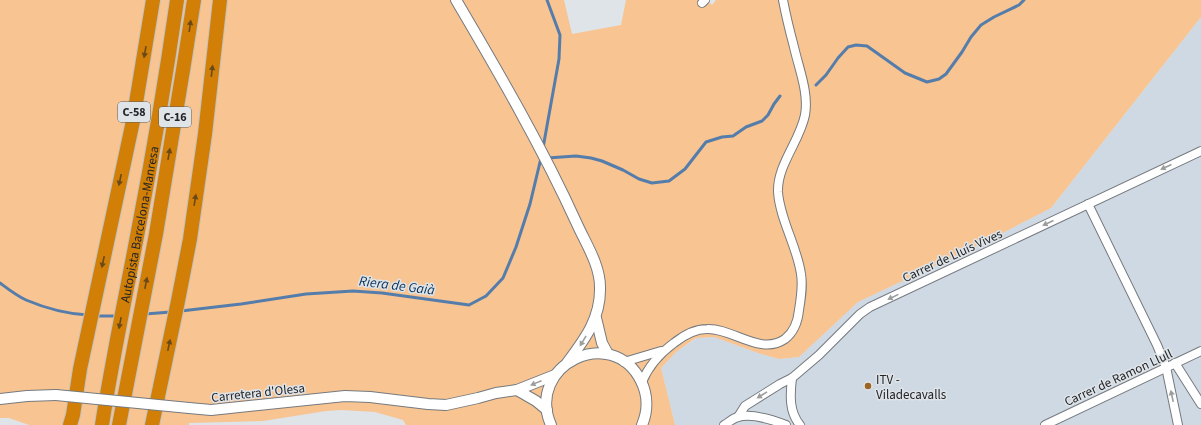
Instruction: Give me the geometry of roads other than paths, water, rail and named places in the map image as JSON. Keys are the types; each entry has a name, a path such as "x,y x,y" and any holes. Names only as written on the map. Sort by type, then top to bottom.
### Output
{"highway":[{"name":"C-58","path":"71,422 80,369 133,121 153,0"},
{"name":"Autopista Barcelona-Manresa","path":"102,425 110,374 138,230 168,61 177,0"},
{"name":"Autopista Barcelona-Manresa","path":"119,425 156,234 194,0"},
{"path":"152,425 190,239 205,134 220,0"}],"street":[{"path":"456,0 506,85 545,158 589,250 597,269 600,282 600,295 596,318 581,345 567,363 555,375 548,390 546,398 547,410 551,425"},
{"path":"624,362 663,350 687,334 708,329 717,330 764,345 770,345 786,338 790,334 796,322 802,295 801,272 781,208 778,186 785,164 802,125 806,102 783,0"},
{"name":"Carrer de Lluís Vives","path":"738,417 745,406 792,378 819,355 860,314 870,307 1201,151"},
{"path":"1088,204 1157,345 1166,367 1178,425"},
{"path":"596,318 602,343 608,354"},
{"path":"642,382 649,367 663,350"},
{"name":"Carrer de Ramon Llull","path":"1045,425 1201,351"},
{"path":"567,363 574,358 587,354 608,354 616,357 634,370 642,382 646,401 646,413 642,425"},
{"path":"1175,363 1201,404"},
{"name":"Carretera d'Olesa","path":"0,399 56,395 211,410 345,396 370,397 446,405 472,400 496,393 517,390 555,375"},
{"path":"792,378 790,394 792,409 800,425"},
{"path":"517,390 536,401 547,410"},
{"path":"724,425 738,417 752,416 786,425"}],"waterway":[{"name":"Riera de Gaià","path":"543,148 559,59 560,35 547,0"},
{"path":"816,85 826,75 848,47 856,45 867,46 905,73 927,82 939,79 946,74 981,25 1019,5 1024,0"},
{"path":"547,158 576,156 591,158 602,161 639,179 652,183 669,181 685,169 706,142 722,137 733,136 746,127 762,121 768,115 780,96"},
{"name":"Riera de Gaià","path":"181,311 306,294 353,291 382,293 469,305 486,296 503,278 516,247 530,204 541,158"},
{"name":"Riera de Gaià","path":"0,283 19,296 33,303 64,312 88,315"},
{"name":"Riera de Gaià","path":"145,314 171,312"},
{"name":"Riera de Gaià","path":"95,316 117,316"}],"place":[{"name":"ITV - Viladecavalls","path":"868,386"}]}
